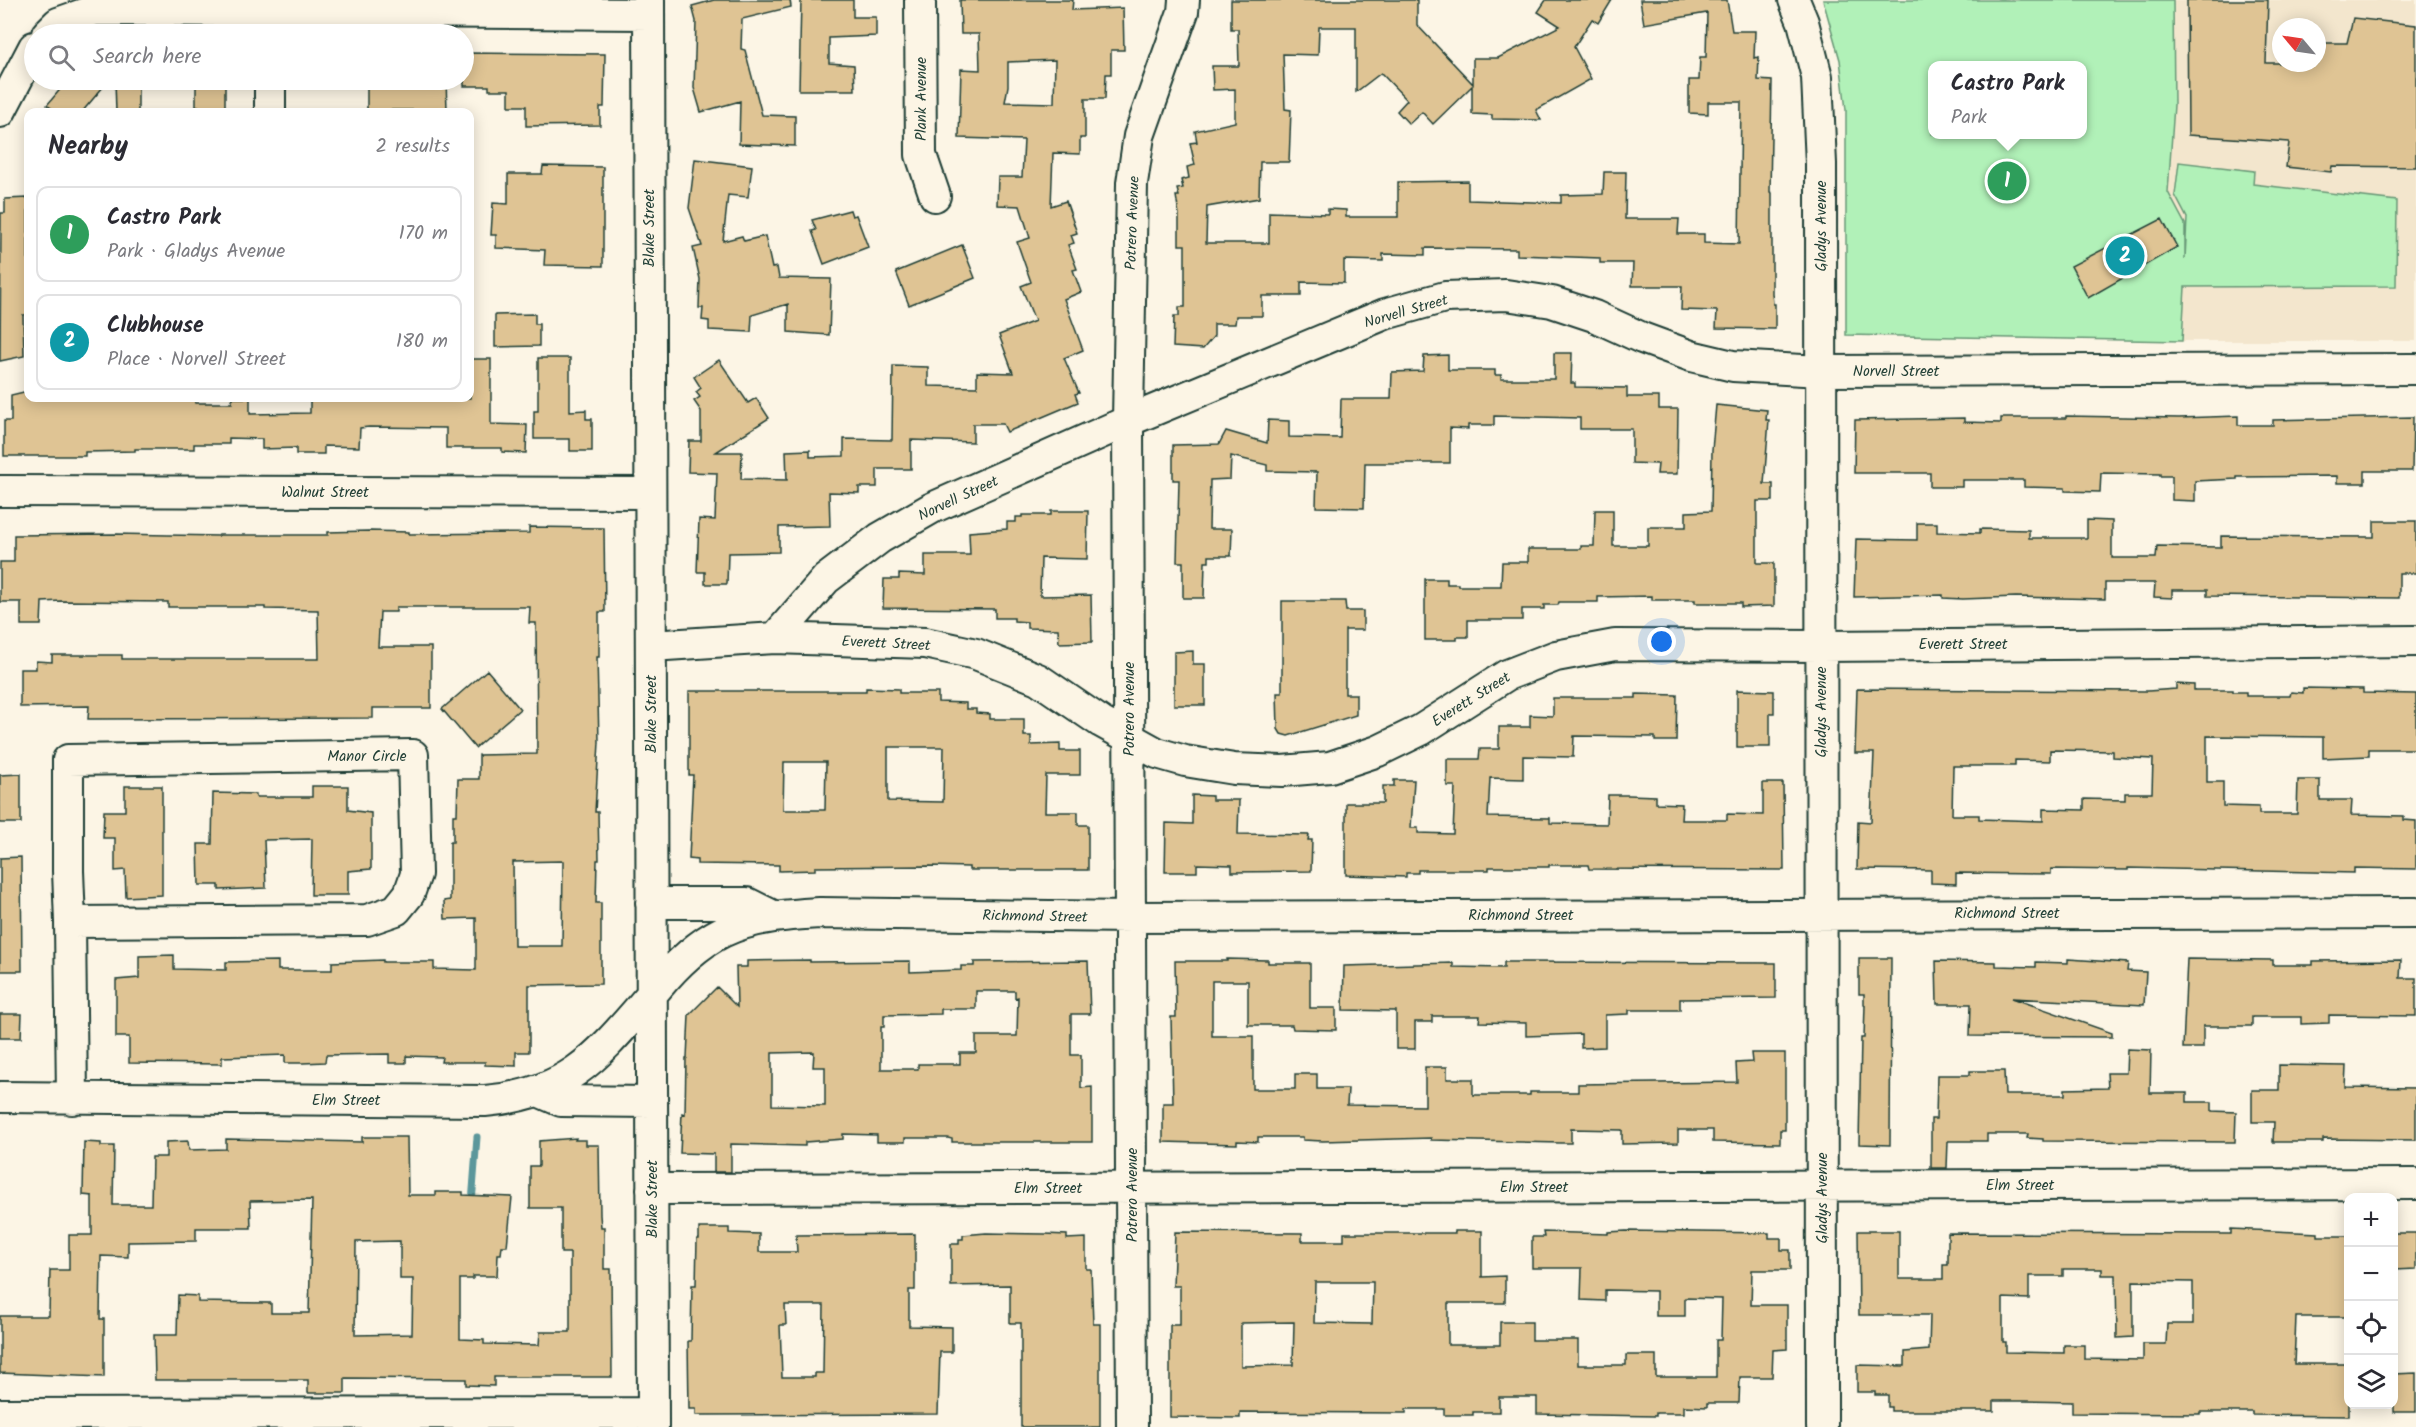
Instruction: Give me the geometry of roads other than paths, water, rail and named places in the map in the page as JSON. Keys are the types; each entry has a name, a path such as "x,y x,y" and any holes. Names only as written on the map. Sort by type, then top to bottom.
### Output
{"street":[{"name":"Plank Avenue","path":"920,0 921,155 935,196"},
{"name":"Potrero Avenue","path":"1132,1427 1128,421 1132,183 1138,136 1183,12 1185,0"},
{"name":"Gladys Avenue","path":"1794,0 1803,22 1817,77 1821,164 1822,1427"},
{"path":"56,24 95,10 270,24 649,7"},
{"name":"Blake Street","path":"649,7 652,1420"},
{"path":"0,112 24,66"},
{"path":"270,90 270,108"},
{"name":"Norvell Street","path":"775,638 826,579 880,538 932,508 1128,421 1385,314 1445,297 1506,295 1552,302 1594,316 1642,338 1691,356 1733,366 1821,371 2416,369"},
{"name":"Walnut Street","path":"0,491 650,493"},
{"path":"651,646 775,638"},
{"name":"Everett Street","path":"775,638 926,643 976,654 1038,679 1101,722 1157,753 1185,761 1234,769 1282,771 1330,767 1378,751 1421,730 1507,675 1556,656 1615,645 2416,641"},
{"name":"Manor Circle","path":"70,922 367,920 396,910 409,894 416,874 413,755 68,760 72,1099"},
{"path":"651,903 747,903 773,916"},
{"name":"Richmond Street","path":"652,993 679,962 722,932 773,916 820,913 1131,917 1821,913 2416,913"},
{"name":"Elm Street","path":"0,1097 485,1101 513,1099 538,1091 577,1072 605,1048 652,993"},
{"path":"538,1091 561,1101 651,1102"},
{"name":"Elm Street","path":"652,1189 2416,1184"},
{"path":"0,1414 652,1420"}],"waterway":[{"path":"472,1203 477,1137"}],"place":[{"name":"Castro Park","path":"2007,181"},
{"name":"Clubhouse","path":"2125,256"}]}
